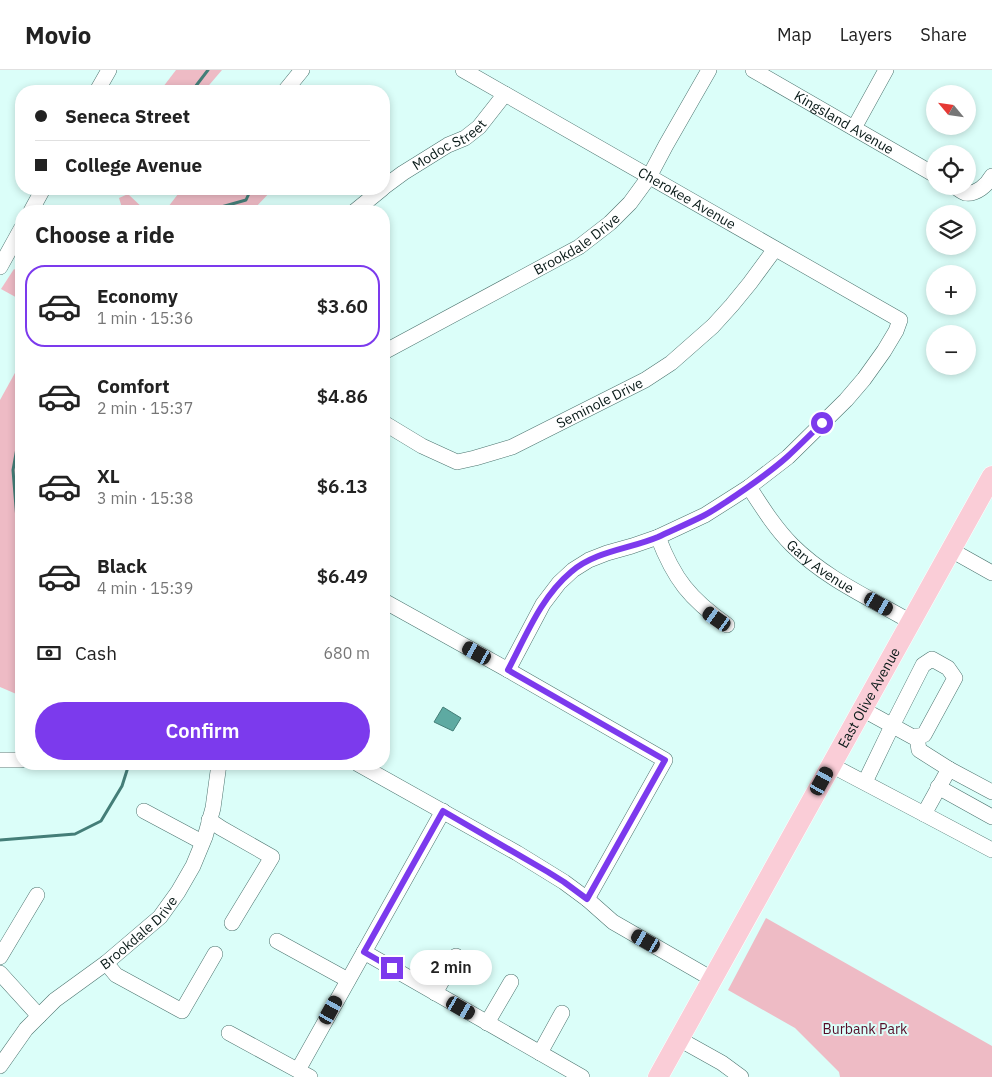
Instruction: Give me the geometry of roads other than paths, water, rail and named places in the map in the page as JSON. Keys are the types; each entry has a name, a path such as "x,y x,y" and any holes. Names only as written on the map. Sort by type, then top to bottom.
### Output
{"main road":[{"name":"East Olive Avenue","path":"658,1077 992,476"}],"street":[{"path":"100,85 109,70"},
{"path":"290,85 302,70"},
{"name":"Cherokee Avenue","path":"463,70 900,320 884,351 846,400 788,457 749,487"},
{"name":"Brookdale Drive","path":"390,349 580,247 610,223 630,203 649,177 709,70"},
{"name":"Kingsland Avenue","path":"753,70 926,170"},
{"path":"854,128 886,70"},
{"name":"Modoc Street","path":"390,182 403,172 480,128 505,94"},
{"path":"976,191 989,181 992,176"},
{"name":"Modoc Street","path":"362,205 374,195"},
{"path":"0,267 15,240"},
{"name":"Seminole Drive","path":"390,427 422,446 457,462 512,447 645,380 671,363 706,332 732,305 775,249"},
{"path":"508,670 543,604 558,583 572,570 589,560 658,537 705,515 749,487"},
{"name":"Gary Avenue","path":"749,487 791,544 813,564 846,586 911,622"},
{"path":"658,537 666,558 677,578 697,602 727,625"},
{"path":"951,550 992,573"},
{"path":"390,604 665,760 587,899"},
{"path":"862,708 892,726 913,737 924,736 955,678 948,668 932,659 924,665 892,726 865,782"},
{"path":"917,737 919,750 949,769 992,792"},
{"path":"0,760 15,760"},
{"path":"831,765 992,850"},
{"path":"924,814 949,769"},
{"name":"Brookdale Drive","path":"0,1066 26,1029 55,1000 106,962 160,917 178,892 193,866 213,808 218,770"},
{"path":"369,770 548,872 587,899 613,922 712,979"},
{"path":"938,787 992,816"},
{"path":"144,811 202,842"},
{"path":"229,1033 304,1074 348,980 443,811"},
{"path":"209,820 272,857 232,922"},
{"path":"0,957 37,895"},
{"path":"277,941 348,980"},
{"path":"364,952 582,1077"},
{"path":"106,962 116,974 182,1011 215,954"},
{"path":"435,993 456,956"},
{"path":"0,973 39,1016"},
{"path":"487,1023 511,982"},
{"path":"540,1053 562,1013"},
{"path":"679,1039 722,1063 741,1077"},
{"path":"0,1073 8,1077"}],"water":[{"path":"443,707 461,718 453,731 434,722"}],"waterway":[{"path":"197,85 208,70"},
{"path":"228,205 246,200 248,195"},
{"path":"15,459 13,470 15,495"},
{"path":"0,840 75,834 101,821 122,786 127,770"}],"park label":[{"name":"Burbank Park","path":"865,1029"}]}
